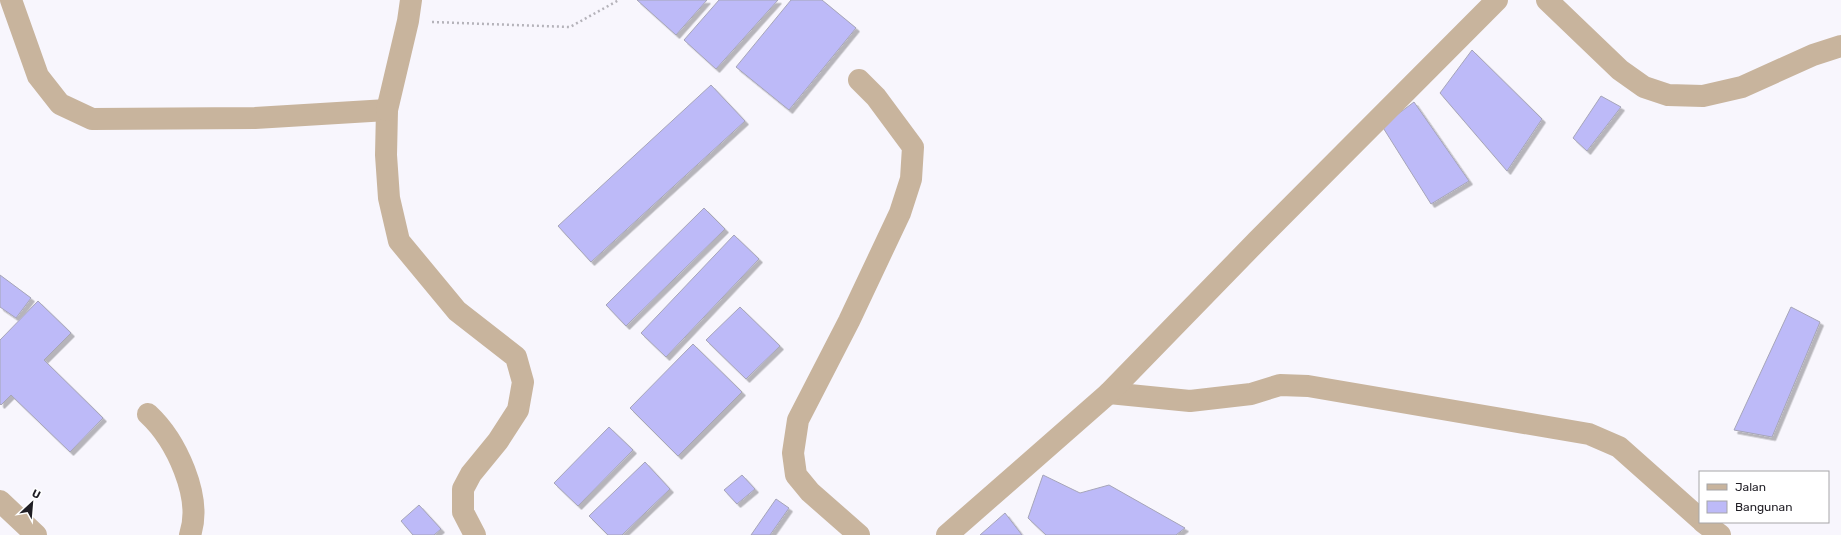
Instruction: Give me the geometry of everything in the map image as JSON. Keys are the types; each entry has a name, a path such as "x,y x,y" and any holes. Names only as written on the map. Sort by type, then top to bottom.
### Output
{"street":[{"path":"11,0 38,76 60,104 92,119 255,118 387,110"},
{"path":"947,535 1109,393 1262,235 1497,0"},
{"path":"1547,0 1620,70 1644,87 1668,95 1703,96 1742,87 1814,55 1841,46"},
{"path":"410,10 387,110 386,155 390,198 399,241 457,311 516,357 523,382 518,410 498,441 471,474 463,489 463,512 475,535"},
{"path":"858,535 810,492 796,475 793,453 798,420 849,321 900,213 911,179 913,147 876,97 859,80"},
{"path":"1109,393 1190,401 1251,394 1280,384 1308,386 1589,434 1618,447 1699,519"},
{"path":"148,414 158,423 183,463 191,492 194,525 190,535"},
{"path":"0,501 36,535"},
{"path":"1700,523 1701,535"},
{"path":"1704,523 1720,535"}],"path":[{"path":"410,10 570,27 619,0"}],"building":[{"path":"637,0 707,0 676,35"},
{"path":"719,0 778,0 716,69 684,40"},
{"path":"791,0 822,0 856,28 789,110 736,67"},
{"path":"1472,50 1542,119 1507,171 1440,93"},
{"path":"711,85 745,121 591,262 558,226"},
{"path":"1601,96 1621,107 1587,151 1573,138"},
{"path":"1414,102 1469,181 1431,204 1382,126"},
{"path":"704,208 725,229 626,326 606,305"},
{"path":"734,235 759,259 666,357 641,333"},
{"path":"0,275 31,298 16,318 0,307"},
{"path":"38,301 71,333 44,360 103,418 70,452 11,395 1,405 0,404 0,340"},
{"path":"740,307 780,346 746,379 706,340"},
{"path":"1791,307 1820,322 1772,437 1734,430"},
{"path":"693,344 742,392 678,456 630,408"},
{"path":"609,427 633,450 578,506 554,483"},
{"path":"645,462 670,489 622,535 608,535 589,516"},
{"path":"742,475 755,489 737,504 724,490"},
{"path":"1043,475 1080,493 1109,485 1185,528 1176,535 1046,535 1028,518"},
{"path":"776,499 789,508 770,535 751,535"},
{"path":"419,505 441,529 434,535 413,535 401,521"},
{"path":"1005,513 1022,535 980,535"}]}
